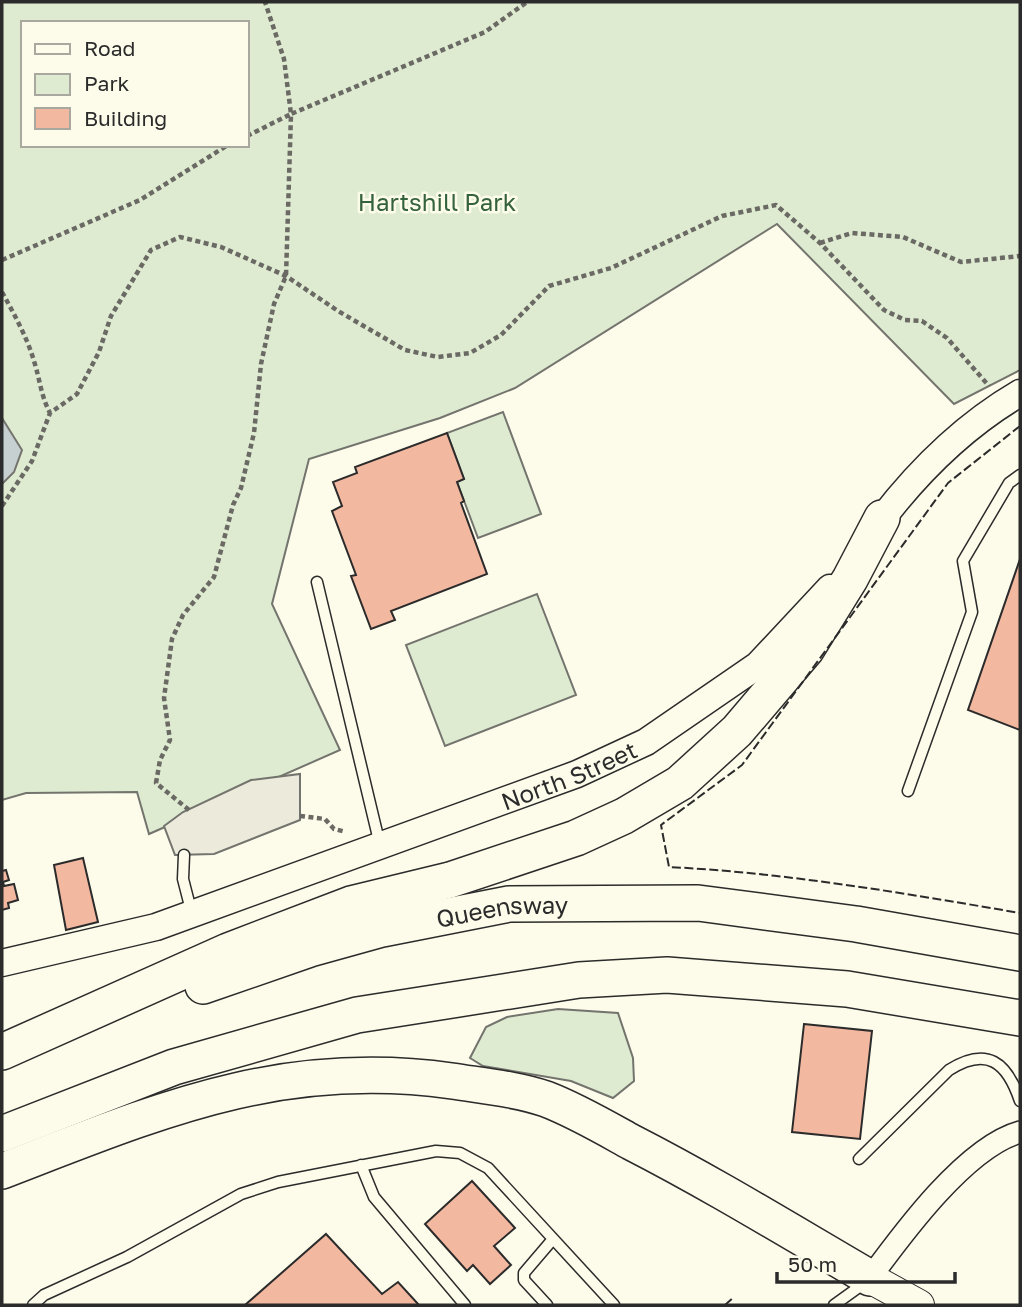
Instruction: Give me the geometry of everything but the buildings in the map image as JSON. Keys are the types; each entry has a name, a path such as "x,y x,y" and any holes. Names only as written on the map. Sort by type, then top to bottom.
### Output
{"highway":[{"path":"2,1052 228,951 351,904 450,880 576,838 624,816 680,783 737,731 806,650 850,579 882,518"},
{"name":"Queensway","path":"2,1059 310,948 382,929 509,904 698,903 856,924 1020,953"},
{"path":"2,1133 174,1067 357,1015 579,980 667,975 847,989 1020,1018"},
{"path":"2,1171 161,1110 229,1091 300,1077 388,1075 444,1080 501,1088 546,1100 689,1171 870,1279"}],"main road":[{"path":"870,1279 919,1305"}],"street":[{"name":"North Street","path":"2,963 156,927 577,774 646,742 690,715 758,665 800,623 846,569 919,471 968,428 1012,398"},
{"path":"870,1279 905,1230 983,1149 1020,1132"}],"lane":[{"path":"908,791 972,612 963,561 1009,483 1020,475"},
{"path":"317,582 370,850"},
{"path":"184,855 183,879 192,914"},
{"path":"859,1158 949,1070 967,1059 980,1057 995,1062 1009,1074 1020,1101"},
{"path":"33,1305 44,1295 127,1257 241,1194 278,1182 436,1151 460,1153 488,1168 614,1305"},
{"path":"361,1165 374,1197 465,1305"},
{"path":"547,1305 524,1280 524,1273 553,1239"},
{"path":"834,1305 870,1279"}],"path":[{"path":"189,810 156,783 160,760 170,740 164,698 172,639 184,615 214,577 233,505 241,488 254,433 261,364 271,316 286,276 291,114 284,59 265,2"},
{"path":"248,136 291,114 485,32 527,2"},
{"path":"2,260 140,200 225,147"},
{"path":"2,506 32,461 50,413 77,394 99,352 111,316 151,250 180,237 221,247 286,276 338,311 405,349 438,357 470,353 501,335 549,286 611,268 722,216 776,205 820,243 884,310 905,320 922,321 947,338 1012,398"},
{"path":"820,243 852,233 903,237 961,262 1020,256"},
{"path":"2,292 25,338 43,400 50,413"},
{"path":"300,816 325,819 334,829 356,836 370,850"}],"green space":[{"name":"Hartshill Park","path":"2,2 1020,2 1020,370 954,404 777,224 515,388 440,418 309,459 272,604 340,750 149,834 137,792 26,793 2,800"},
{"path":"503,412 541,514 478,538 457,482 464,479 447,433"},
{"path":"537,594 576,695 445,746 406,645"},
{"path":"558,1009 618,1013 633,1058 634,1081 613,1098 571,1081 483,1066 470,1058 486,1027 507,1017"}],"shaded area":[{"path":"2,418 22,450 14,472 2,484"},
{"path":"300,774 300,820 214,854 175,855 164,826 183,812 251,780"}],"fence":[{"path":"1020,426 948,483 742,765 661,825 669,867 801,879 1020,913"},
{"path":"725,1305 734,1297"}]}
